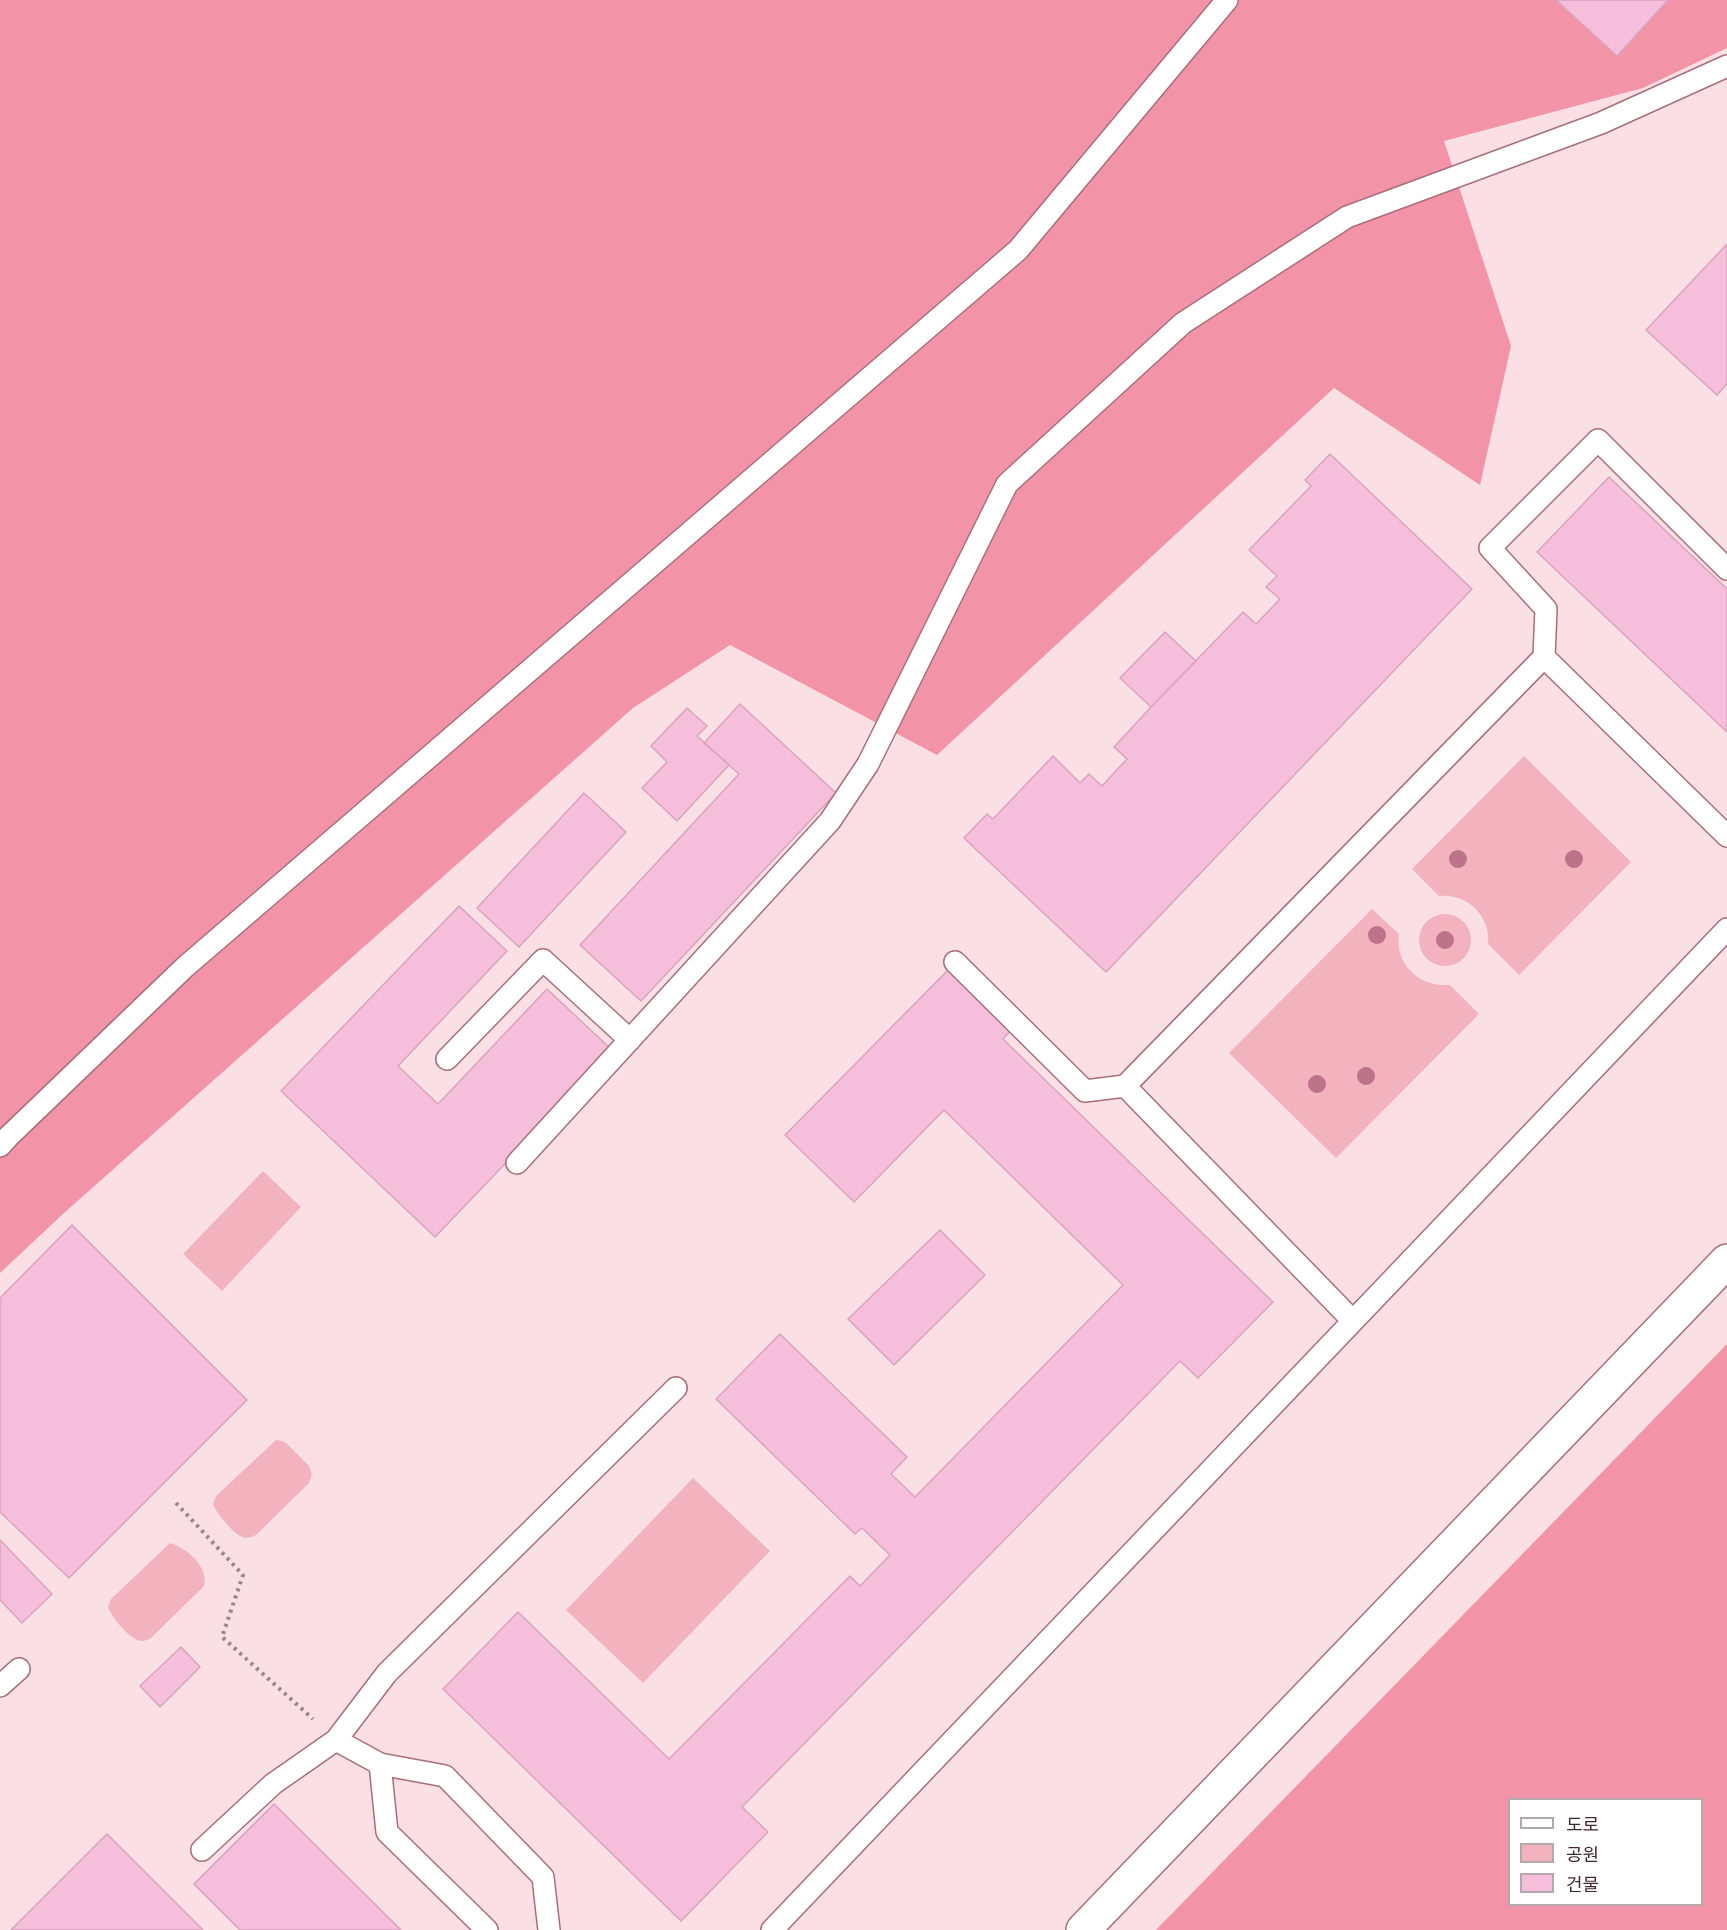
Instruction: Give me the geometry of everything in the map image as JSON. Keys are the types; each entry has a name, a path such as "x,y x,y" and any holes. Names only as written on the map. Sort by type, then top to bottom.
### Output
{"main road":[{"path":"1083,1930 1727,1261"}],"lane":[{"path":"0,1146 185,967 1018,250 1227,0"},
{"path":"517,1163 830,821 868,764 1007,484 1183,323 1347,217 1601,123 1727,66"},
{"path":"956,962 1085,1091 1125,1086 1544,657 1546,609 1490,548 1598,440 1727,569"},
{"path":"1544,657 1727,836"},
{"path":"772,1930 1727,929"},
{"path":"447,1059 543,960 630,1040"},
{"path":"1125,1086 1352,1320"},
{"path":"202,1850 273,1784 336,1740 387,1673 676,1388"},
{"path":"0,1686 19,1669"},
{"path":"336,1740 380,1764 445,1776 543,1877 549,1930"},
{"path":"380,1764 387,1832 487,1930"}],"path":[{"path":"176,1503 243,1575 222,1637 336,1740"}],"green space":[{"path":"1524,756 1631,862 1519,975 1488,944 1486,924 1475,908 1459,898 1439,896 1412,869"},
{"path":"1372,909 1399,934 1401,956 1405,965 1412,972 1429,982 1450,985 1479,1014 1336,1158 1229,1053"},
{"path":"1440,914 1450,914 1464,921 1471,940 1464,959 1450,966 1440,966 1430,962 1423,955 1419,945 1419,935 1423,925 1430,918"},
{"path":"263,1171 301,1207 222,1291 183,1254"},
{"path":"276,1440 285,1442 309,1466 312,1474 309,1483 256,1535 242,1537 225,1522 213,1504 216,1496"},
{"path":"693,1478 770,1551 643,1683 566,1610"},
{"path":"170,1543 190,1554 200,1565 205,1579 204,1586 151,1638 138,1640 122,1628 108,1607 111,1599"}],"shaded area":[{"path":"0,0 1727,0 1727,48 1643,88 1444,141 1511,346 1480,485 1334,388 937,755 730,645 633,708 64,1213 0,1273"},
{"path":"1727,1344 1727,1930 1156,1930"}],"building":[{"path":"1556,0 1668,0 1617,56"},
{"path":"1727,244 1727,384 1717,395 1646,330"},
{"path":"1330,454 1472,589 1106,972 964,838 987,814 993,819 1053,756 1080,783 1089,774 1102,786 1127,759 1114,747 1151,707 1243,612 1256,624 1280,599 1266,587 1277,576 1249,550 1311,486 1305,480"},
{"path":"1609,477 1727,589 1727,732 1537,552"},
{"path":"1165,632 1196,661 1151,707 1120,678"},
{"path":"740,704 836,793 641,1001 580,945 739,774 704,743"},
{"path":"687,708 707,726 697,736 729,765 677,821 642,788 667,762 651,746"},
{"path":"584,793 626,832 519,947 477,908"},
{"path":"459,906 507,951 398,1066 438,1104 547,989 613,1051 435,1237 281,1091"},
{"path":"951,967 1013,1028 1003,1039 1273,1302 1198,1378 1180,1361 742,1807 768,1832 681,1921 443,1689 518,1612 669,1759 850,1576 860,1586 890,1555 862,1528 855,1534 716,1399 780,1334 907,1457 891,1474 915,1497 1123,1285 944,1110 854,1202 785,1135"},
{"path":"72,1225 247,1400 69,1578 0,1512 0,1298"},
{"path":"940,1230 985,1275 894,1365 848,1319"},
{"path":"0,1540 52,1594 22,1623 0,1600"},
{"path":"181,1647 200,1667 160,1707 140,1686"},
{"path":"274,1804 401,1930 240,1930 194,1884"},
{"path":"107,1834 203,1930 11,1930"}]}
